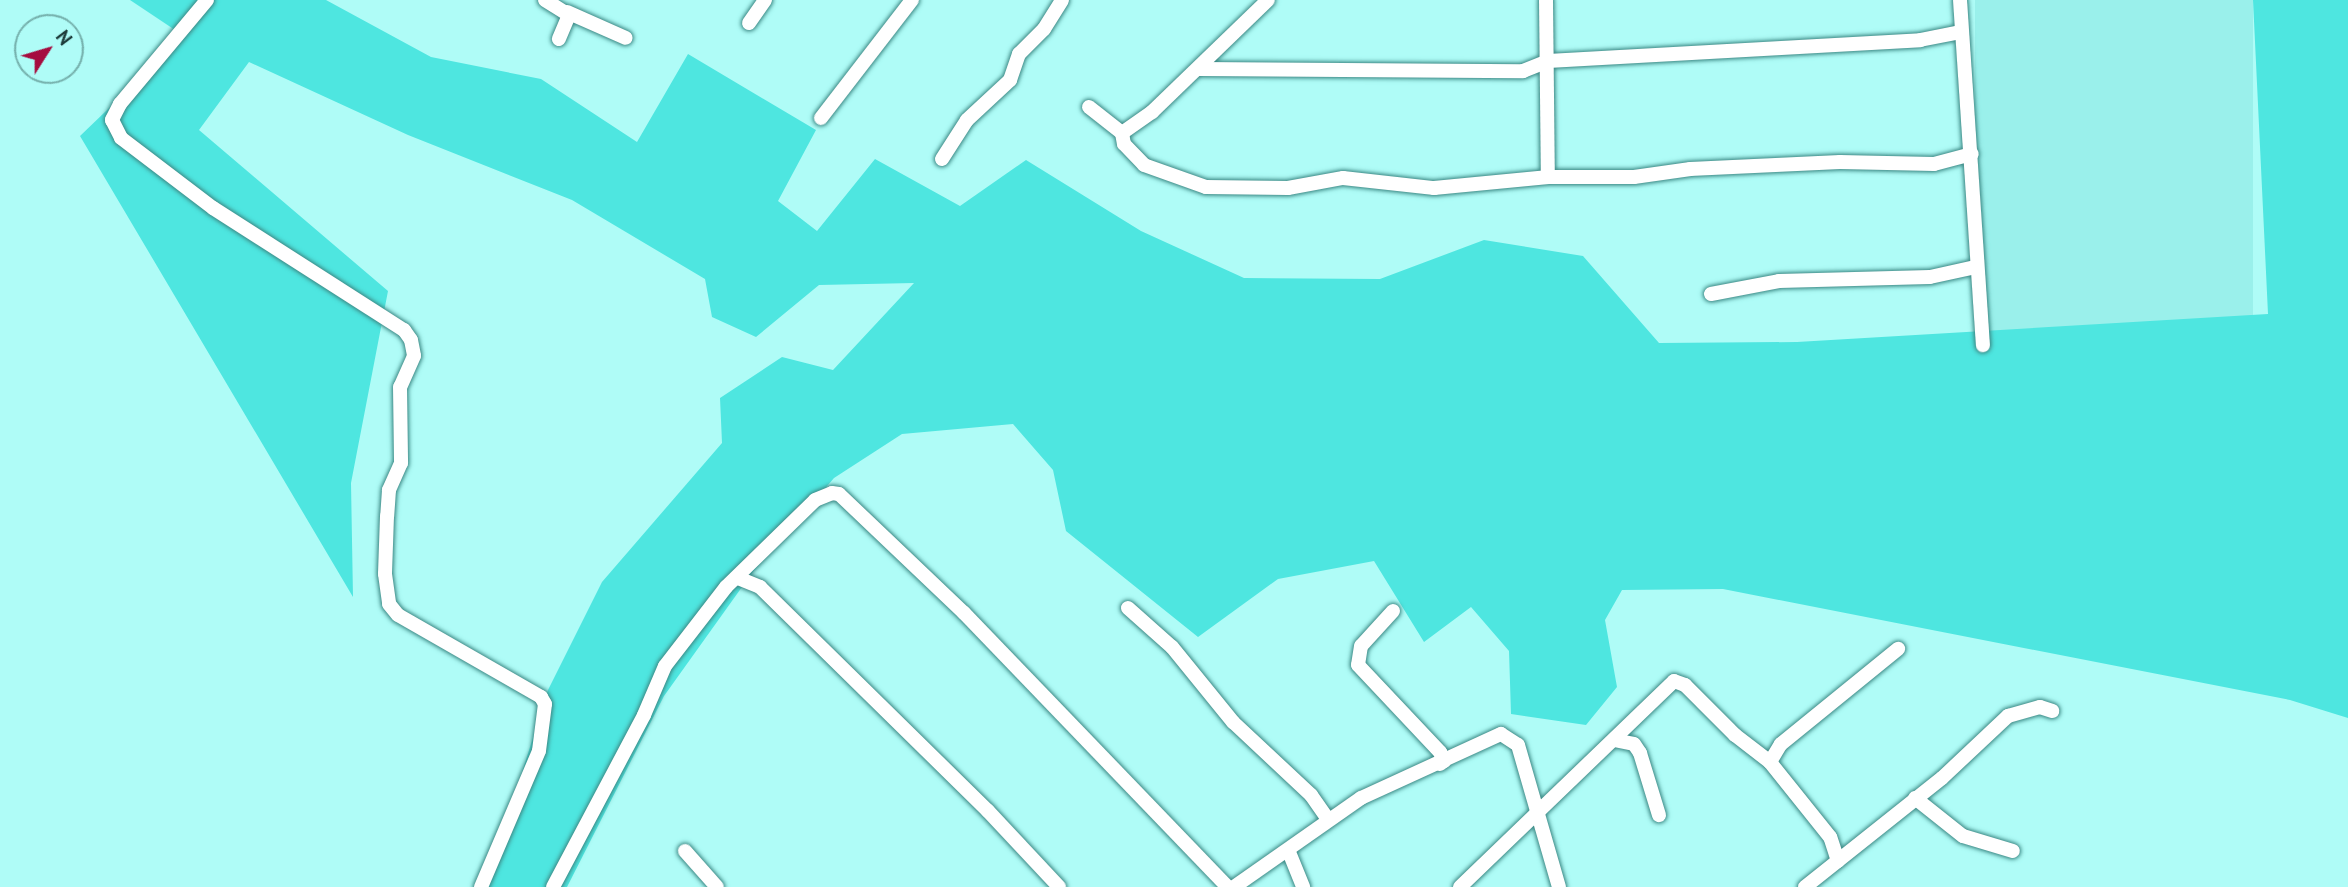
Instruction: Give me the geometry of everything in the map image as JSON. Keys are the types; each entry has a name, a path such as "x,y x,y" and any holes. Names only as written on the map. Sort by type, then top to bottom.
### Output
{"street":[{"path":"207,0 120,104 113,120 121,138 213,208 404,330 411,340 414,356 400,387 401,463 389,490 385,574 389,604 398,615 541,697 545,704 539,751 481,887"},
{"path":"545,0 626,38"},
{"path":"749,23 765,0"},
{"path":"821,118 912,0"},
{"path":"942,159 967,120 1010,80 1019,54 1044,29 1062,0"},
{"path":"1122,133 1199,69 1268,0"},
{"path":"1546,0 1548,177"},
{"path":"1960,0 1972,154 1975,267 1983,345"},
{"path":"559,39 568,25 567,12"},
{"path":"1199,69 1523,71 1548,61 1920,40 1961,33"},
{"path":"1089,107 1122,133 1124,144 1144,165 1206,187 1288,188 1343,178 1434,188 1548,177 1634,177 1690,169 1840,162 1934,164 1972,154"},
{"path":"1711,294 1779,281 1930,277 1975,267"},
{"path":"553,887 644,715 659,675 698,620 815,500 839,494 964,613 1228,887"},
{"path":"738,578 760,587 988,811 1059,887"},
{"path":"1128,608 1172,647 1233,722 1311,795 1327,818"},
{"path":"1393,611 1361,646 1358,665 1440,752 1444,761 1440,764"},
{"path":"1770,762 1781,744 1898,649"},
{"path":"1461,887 1670,684 1678,681 1770,762 1830,837 1838,861"},
{"path":"1805,887 1915,798 2008,716 2040,707 2052,711"},
{"path":"1234,887 1289,852 1327,818 1501,734 1508,735 1518,745 1559,887"},
{"path":"1614,740 1634,744 1640,753 1659,815"},
{"path":"1915,798 1963,836 2013,851"},
{"path":"685,851 718,887"},
{"path":"1289,852 1303,887"}],"shaded area":[{"path":"130,0 326,0 431,57 541,79 637,142 688,54 816,130 778,201 817,231 875,159 960,206 1026,160 1141,231 1244,278 1380,279 1484,240 1583,256 1659,343 1797,342 2268,314 2253,0 2348,0 2348,718 2290,700 1723,589 1622,590 1605,620 1617,687 1586,725 1511,714 1509,651 1471,607 1424,642 1374,561 1278,579 1198,637 1066,531 1053,470 1013,424 902,434 834,478 752,573 664,696 567,887 480,887 502,836 548,690 602,582 722,443 720,398 782,357 833,370 914,283 819,285 756,337 712,317 705,279 572,200 408,135 249,62 199,130 388,291 351,483 353,597 80,136 184,36"},
{"path":"1975,0 2253,0 2253,332 1975,332"}]}
